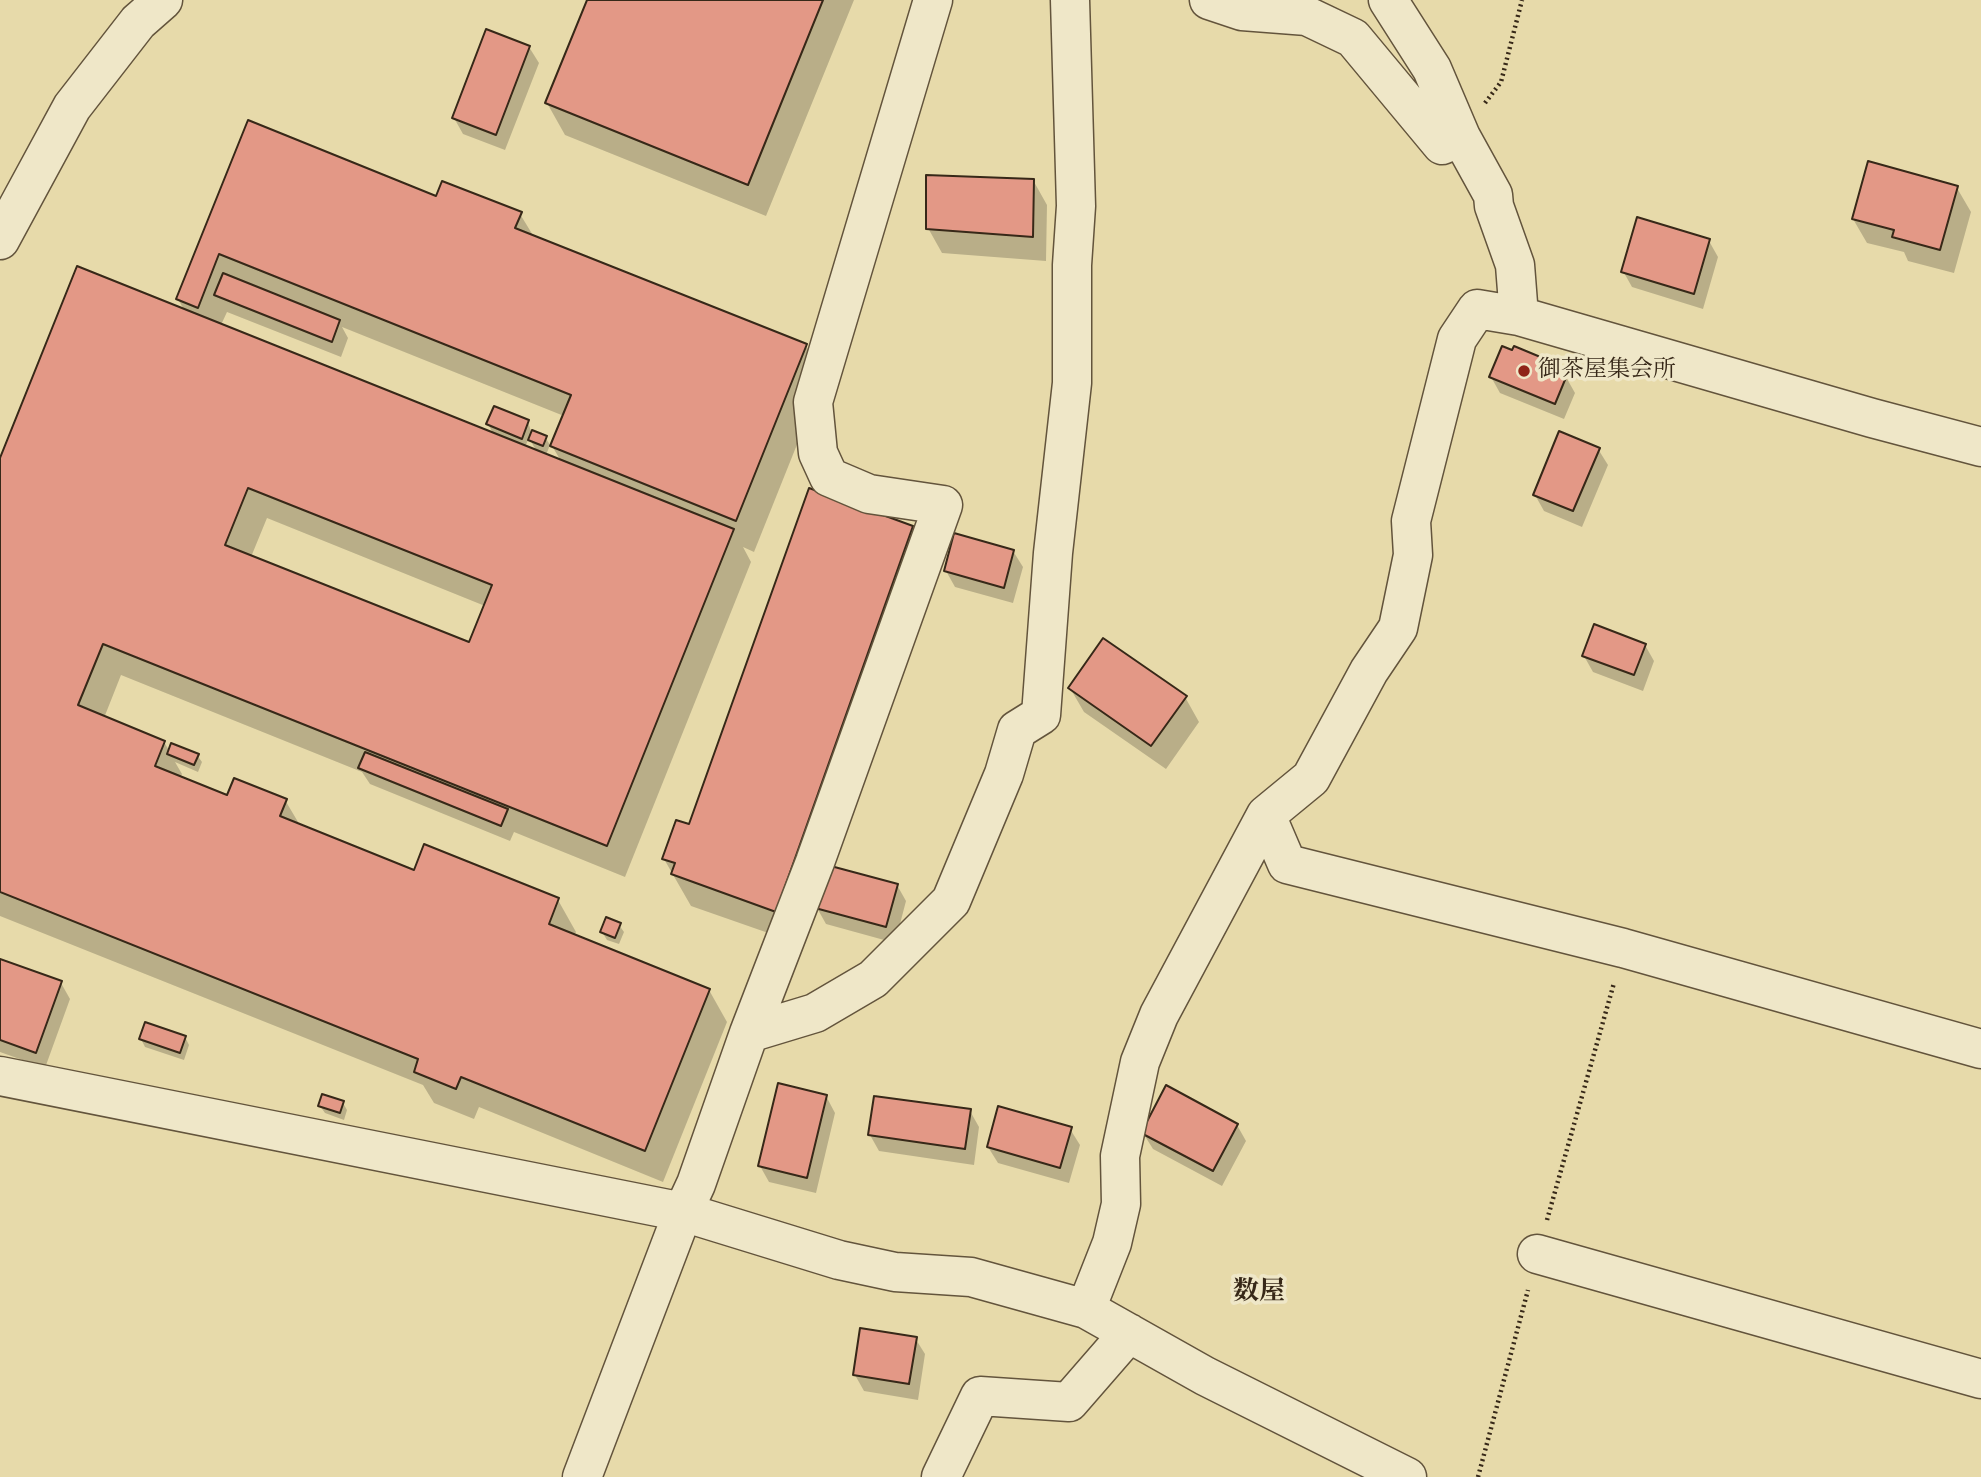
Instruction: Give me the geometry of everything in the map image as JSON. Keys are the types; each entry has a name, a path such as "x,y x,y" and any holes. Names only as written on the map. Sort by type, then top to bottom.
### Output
{"street":[{"path":"0,240 72,107 138,22 163,0"},
{"path":"582,1477 696,1184 943,505 869,494 829,477 818,453 813,402 933,0"},
{"path":"749,1033 816,1013 873,979 951,901 1004,774 1017,730 1041,715 1052,553 1072,383 1072,265 1076,206 1070,0"},
{"path":"1209,0 1242,11 1307,16 1353,38 1442,145 1461,137"},
{"path":"1388,0 1432,69 1461,137 1493,195 1494,206 1515,265 1519,316"},
{"path":"1086,1309 1112,1242 1121,1203 1120,1156 1140,1062 1159,1015 1266,815 1311,778 1369,671 1398,628 1413,555 1411,521 1457,339 1476,309 1519,316 1981,447"},
{"path":"1266,815 1287,864 1623,948 1981,1049"},
{"path":"0,1076 683,1212 839,1260 895,1272 971,1277 1086,1309 1205,1376 1407,1477"},
{"path":"1537,1254 1981,1379"},
{"path":"941,1477 980,1396 1069,1402 1129,1334"}],"path":[{"path":"1461,137 1501,82 1522,0"},
{"path":"1478,1477 1623,948"}],"building":[{"path":"587,0 823,0 748,185 545,103"},
{"path":"486,29 530,46 496,135 452,118"},
{"path":"248,120 436,196 442,181 522,212 515,228 807,344 736,521 550,446 571,395 219,254 198,308 176,299"},
{"path":"1868,161 1958,186 1940,250 1892,237 1894,230 1852,219"},
{"path":"926,175 1034,179 1033,237 926,229"},
{"path":"1637,217 1710,239 1694,294 1621,272"},
{"path":"77,266 734,529 607,846 103,644 78,705 165,741 155,766 227,795 234,778 287,799 280,816 414,870 424,844 559,898 549,924 710,989 645,1151 461,1077 456,1089 414,1072 418,1059 0,892 0,458","holes":["248,488 492,585 469,642 225,545"]},
{"path":"223,273 340,320 332,342 214,295"},
{"name":"御茶屋集会所","path":"1502,346 1512,350 1514,346 1550,361 1547,367 1567,375 1555,404 1489,377"},
{"path":"494,406 529,420 522,439 486,424"},
{"path":"532,430 547,436 543,446 528,440"},
{"path":"1559,431 1600,448 1573,511 1533,495"},
{"path":"809,488 913,526 776,912 671,874 675,863 662,859 676,820 689,824"},
{"path":"954,533 1014,550 1004,588 944,571"},
{"path":"1594,624 1646,644 1634,675 1582,656"},
{"path":"1103,638 1187,696 1151,746 1068,688"},
{"path":"171,743 199,754 194,765 167,754"},
{"path":"365,752 508,809 501,826 358,768"},
{"path":"827,865 898,884 886,927 815,908"},
{"path":"606,917 621,923 615,938 600,932"},
{"path":"0,959 62,981 36,1053 0,1040"},
{"path":"145,1022 186,1036 180,1053 139,1039"},
{"path":"778,1083 827,1095 807,1178 758,1166"},
{"path":"1166,1085 1238,1124 1213,1171 1141,1133"},
{"path":"322,1094 344,1101 340,1113 318,1106"},
{"path":"874,1096 971,1109 965,1149 868,1135"},
{"path":"998,1106 1072,1127 1060,1168 987,1147"},
{"path":"860,1328 917,1337 909,1384 853,1375"}],"place":[{"name":"御茶屋集会所","path":"1524,371"}],"district":[{"name":"数屋","path":"1259,1293"}]}
